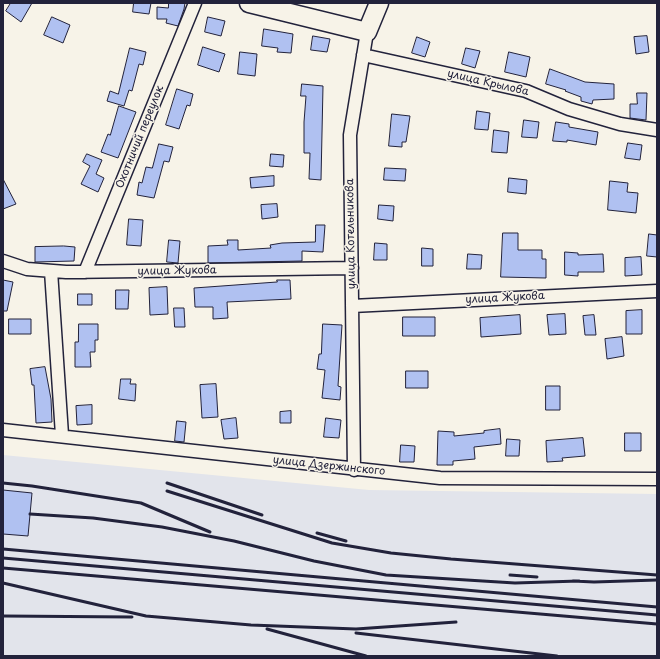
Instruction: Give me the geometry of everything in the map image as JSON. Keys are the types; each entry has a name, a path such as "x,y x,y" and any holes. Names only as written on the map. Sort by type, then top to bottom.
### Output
{"street":[{"name":"Охотничий переулок","path":"85,272 195,3"},
{"path":"249,3 367,32"},
{"name":"улица Котельникова","path":"354,470 350,135 367,32 379,4"},
{"name":"улица Крылова","path":"363,55 526,91 570,109 620,124 657,130"},
{"name":"улица Жукова","path":"3,261 28,269 85,272 352,268"},
{"path":"51,271 62,435"},
{"name":"улица Жукова","path":"352,306 657,291"},
{"name":"улица Дзержинского","path":"3,430 62,435 354,470 440,478 657,479"}],"shaded area":[{"path":"3,455 369,490 657,494 657,656 3,656"}],"building":[{"path":"11,3 32,3 21,22 6,11"},
{"path":"134,3 151,3 149,14 133,12"},
{"path":"169,3 185,3 178,26 166,23 167,19 157,19 157,7 168,8"},
{"path":"52,17 70,25 63,43 44,35"},
{"path":"208,17 225,21 221,36 205,32"},
{"path":"264,29 293,34 291,53 277,52 278,48 262,46"},
{"path":"313,36 330,39 327,52 311,50"},
{"path":"647,36 649,52 636,54 634,37"},
{"path":"417,37 430,42 425,57 412,53"},
{"path":"203,47 225,54 219,72 198,65"},
{"path":"130,48 146,52 143,65 139,64 132,91 129,90 124,106 107,101 110,91 118,94"},
{"path":"466,48 480,51 475,68 462,64"},
{"path":"240,52 257,54 255,76 238,74"},
{"path":"509,52 530,57 526,77 505,72"},
{"path":"550,69 585,82 614,84 614,99 593,100 592,104 581,101 581,97 565,91 566,90 546,84"},
{"path":"302,84 323,86 321,180 309,179 310,153 304,153 306,96 301,96"},
{"path":"177,89 193,94 190,106 187,105 179,129 166,125"},
{"path":"637,93 647,93 646,120 630,118 630,104 637,104"},
{"path":"119,106 136,112 118,158 101,152 108,134 110,135"},
{"path":"477,111 490,113 488,130 475,129"},
{"path":"392,114 410,116 406,142 402,142 402,147 389,146"},
{"path":"524,120 539,122 537,138 522,137"},
{"path":"556,122 569,124 569,127 598,132 596,145 567,140 567,142 553,141"},
{"path":"494,130 509,132 507,153 492,152"},
{"path":"628,143 642,145 640,160 625,158"},
{"path":"159,144 173,147 169,162 164,161 154,198 137,195 139,182 142,183 146,167 152,168"},
{"path":"87,154 102,160 96,174 104,178 98,192 81,184 90,166 83,162"},
{"path":"271,154 284,155 283,167 270,166"},
{"path":"385,168 406,169 405,181 384,180"},
{"path":"274,176 274,186 251,188 250,178"},
{"path":"509,178 527,180 526,194 508,192"},
{"path":"3,179 16,204 3,209"},
{"path":"610,181 628,183 627,192 638,193 636,213 608,210"},
{"path":"277,204 278,217 262,219 261,205"},
{"path":"379,205 394,206 393,221 378,219"},
{"path":"129,219 143,220 141,246 127,245"},
{"path":"316,225 325,225 323,252 302,251 302,261 208,263 208,246 228,245 227,240 238,240 238,250 271,248 270,245 282,243 315,242"},
{"path":"503,233 518,233 518,250 542,250 542,259 546,259 546,278 501,277"},
{"path":"649,234 657,235 657,257 647,256"},
{"path":"169,240 180,241 178,263 167,262"},
{"path":"375,243 387,244 387,260 374,260"},
{"path":"35,247 75,247 74,261 35,262"},
{"path":"422,248 433,249 433,266 422,266"},
{"path":"565,252 578,253 578,255 603,254 604,272 578,272 578,276 565,275"},
{"path":"468,254 482,255 481,269 467,269"},
{"path":"641,257 642,275 625,276 625,258"},
{"path":"3,280 13,282 7,311 3,311"},
{"path":"277,280 290,280 291,299 227,302 228,318 213,319 213,307 195,307 194,288 277,282"},
{"path":"167,287 168,314 150,315 149,288"},
{"path":"116,290 129,290 128,309 116,309"},
{"path":"78,294 92,294 92,305 78,305"},
{"path":"174,308 184,308 185,327 175,327"},
{"path":"642,310 642,334 626,334 626,311"},
{"path":"565,314 566,334 549,335 547,315"},
{"path":"520,315 521,334 481,337 480,318"},
{"path":"594,315 596,335 585,335 583,316"},
{"path":"403,317 435,317 435,336 403,336"},
{"path":"9,319 31,319 31,334 9,334"},
{"path":"79,324 98,324 98,340 95,340 95,352 90,352 91,367 75,367 75,342 78,342"},
{"path":"323,324 342,325 338,386 341,387 340,400 322,398 325,370 317,369 319,354 321,354"},
{"path":"622,337 624,356 607,359 605,339"},
{"path":"45,367 51,399 52,422 36,423 34,385 32,385 30,369"},
{"path":"406,371 428,371 428,388 406,388"},
{"path":"121,379 131,379 130,384 136,384 135,401 119,399"},
{"path":"216,384 218,417 202,418 200,385"},
{"path":"546,386 560,386 560,410 546,410"},
{"path":"92,405 92,424 77,425 76,406"},
{"path":"291,411 291,423 280,423 280,412"},
{"path":"236,418 238,438 224,439 221,420"},
{"path":"326,418 341,420 339,438 324,437"},
{"path":"177,421 186,422 184,442 175,441"},
{"path":"500,429 501,444 474,447 475,459 453,461 453,465 437,465 438,431 454,432 454,436 484,433 484,431"},
{"path":"625,433 641,433 641,451 625,451"},
{"path":"583,438 585,456 562,458 563,461 547,462 546,441"},
{"path":"507,439 520,440 519,456 506,456"},
{"path":"401,445 415,446 414,462 400,462"},
{"path":"3,490 32,493 28,536 3,534"}],"railway":[{"path":"3,483 141,503 210,532"},
{"path":"167,483 262,515"},
{"path":"167,491 332,543 391,553 451,559 657,575"},
{"path":"30,514 93,518 162,527 234,541 314,561 386,575 515,583 579,581"},
{"path":"317,533 346,541"},
{"path":"3,549 657,607"},
{"path":"3,558 657,615"},
{"path":"3,568 657,624"},
{"path":"510,575 537,577"},
{"path":"573,581 594,582 657,580"},
{"path":"3,583 146,616 251,625 356,629 456,622"},
{"path":"3,616 132,617"},
{"path":"267,629 366,656"},
{"path":"356,633 557,656"}]}
